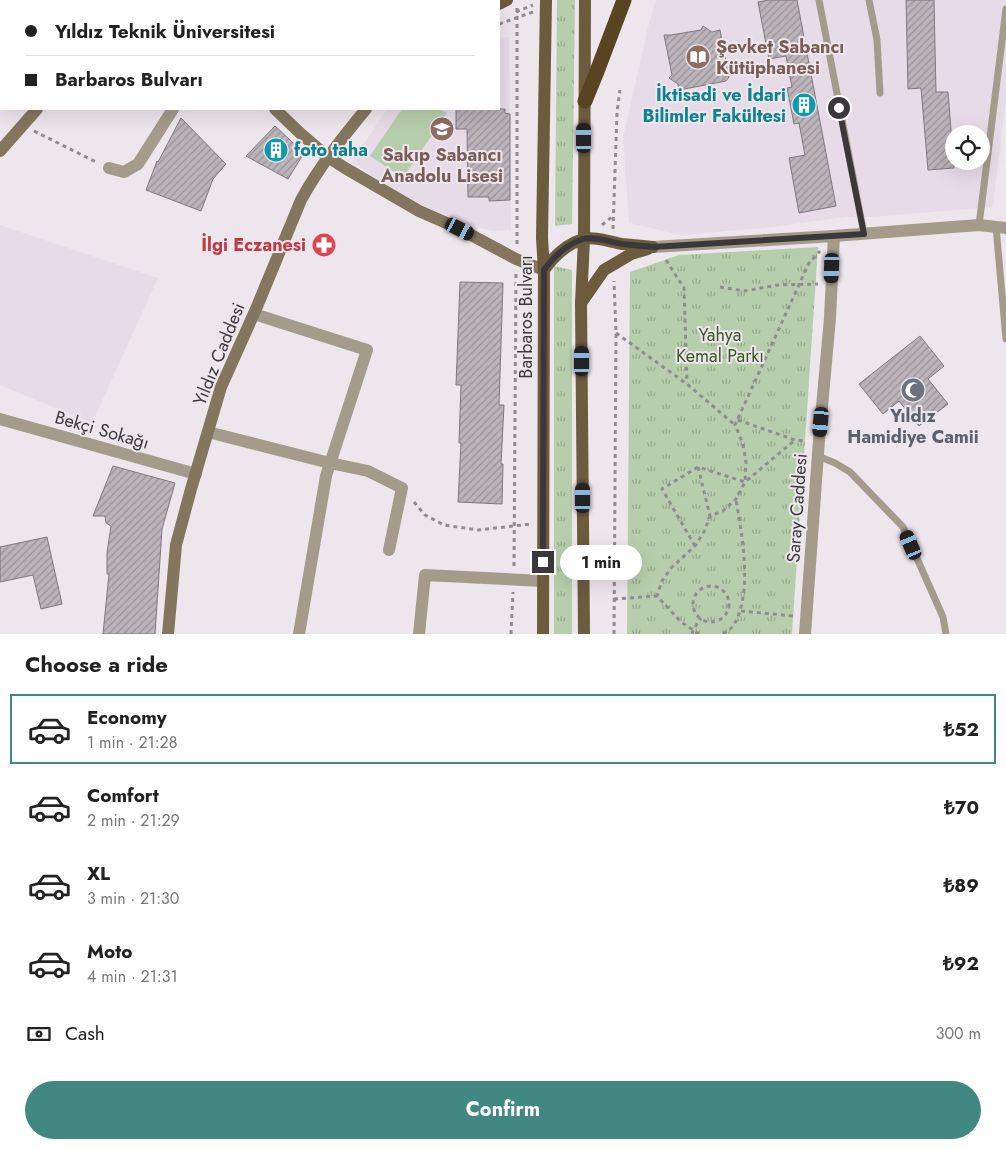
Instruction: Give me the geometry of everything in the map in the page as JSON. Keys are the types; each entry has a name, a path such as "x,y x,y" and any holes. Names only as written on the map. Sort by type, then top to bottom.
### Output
{"highway":[{"path":"585,101 624,0"}],"main road":[{"path":"584,634 582,303 586,0"},
{"name":"Barbaros Bulvarı","path":"543,634 544,270 542,238 544,3"},
{"path":"544,270 560,251 584,239 594,238 653,247"},
{"path":"582,303 604,270 631,254 653,247"}],"street":[{"path":"0,151 36,110"},
{"path":"108,168 124,172 138,164 173,110"},
{"path":"276,110 328,157 419,211 460,229 516,259 544,270"},
{"name":"Yıldız Caddesi","path":"168,634 176,544 220,387 254,314 301,200 328,157 365,110"},
{"path":"653,247 979,225 1001,228"},
{"name":"Saray Caddesi","path":"806,634 818,456 830,318 834,236"},
{"path":"254,314 367,350 326,476 299,634"},
{"name":"Bekçi Sokağı","path":"0,419 196,474"},
{"path":"208,432 368,471 402,488 389,550"},
{"path":"420,634 425,575 542,581"}],"lane":[{"path":"819,0 864,234"},
{"path":"869,0 876,40 880,92"},
{"path":"979,225 1006,9"},
{"path":"1001,228 1006,339"},
{"path":"818,456 836,463 850,472 903,527 943,618 946,634"}],"path":[{"path":"516,250 517,0"},
{"path":"500,24 544,3"},
{"path":"514,12 544,3"},
{"path":"613,242 617,113 620,90"},
{"path":"22,126 108,168"},
{"path":"601,226 613,216"},
{"path":"735,425 809,263 834,236"},
{"path":"517,239 523,239"},
{"path":"653,247 660,250 684,288 687,384"},
{"path":"613,264 616,332 614,634"},
{"path":"511,634 514,579 516,268"},
{"path":"720,287 744,290 778,285 832,284"},
{"path":"616,332 687,384 735,425 743,444 746,462 745,482"},
{"path":"738,420 795,440 805,441"},
{"path":"710,516 723,511 736,499 745,482 795,440"},
{"path":"657,596 662,581 670,568 695,546 704,532 710,516 698,467"},
{"path":"695,546 662,489 698,467 745,482"},
{"path":"402,488 425,515 444,525 478,530 544,523"},
{"path":"722,634 733,627 741,611 744,588 742,534 736,499"},
{"path":"709,586 714,586 724,592 728,603 728,609 725,614 715,621 701,618 693,607 695,595 703,588 709,586"},
{"path":"614,599 657,596"},
{"path":"657,596 692,632 699,634"},
{"path":"741,611 807,617"},
{"path":"692,632 701,618"}],"shaded area":[{"path":"656,0 1006,0 1006,97 993,207 872,217 846,217 772,227 681,235 629,223 623,138 648,27"},
{"name":"Sakıp Sabancı Anadolu Lisesi","path":"509,37 511,230 492,231 429,213 352,162 386,110 500,110 500,38"},
{"path":"0,225 158,278 92,423 0,385"}],"green space":[{"path":"557,0 575,0 572,224 555,226"},
{"path":"401,110 442,110 447,113 403,178 370,156"},
{"name":"Yahya Kemal Parkı","path":"818,247 792,634 627,634 630,272 679,255"},
{"path":"554,266 572,270 572,634 554,634"}],"building":[{"name":"İktisadi ve İdari Bilimler Fakültesi","path":"797,0 836,206 799,213 789,158 805,155 799,123 794,124 787,88 792,87 786,56 769,59 758,2"},
{"path":"906,0 934,0 936,92 948,92 951,125 945,125 945,169 928,170 921,88 908,89"},
{"name":"Şevket Sabancı Kütüphanesi","path":"703,26 712,32 720,30 729,77 726,81 679,90 678,84 669,78 672,75 664,35 701,30"},
{"name":"Sakıp Sabancı Anadolu Lisesi","path":"505,109 505,113 510,114 510,200 489,201 489,197 468,197 467,129 456,129 456,110"},
{"path":"181,118 226,164 213,179 201,211 146,190 157,161"},
{"name":"foto taha","path":"275,126 304,153 288,179 246,156"},
{"path":"460,282 503,283 499,405 504,405 501,464 503,464 502,504 458,502 461,385 456,385"},
{"name":"Yıldız Hamidiye Camii","path":"920,336 944,366 928,379 948,404 919,426 899,401 883,414 859,384"},
{"path":"113,466 175,483 162,529 155,634 103,634 109,574 107,574 107,553 111,526 106,523 105,516 93,516"},
{"path":"47,537 62,604 41,609 33,575 0,582 0,547"}],"place":[{"name":"Şevket Sabancı Kütüphanesi","path":"698,57"},
{"name":"İktisadi ve İdari Bilimler Fakültesi","path":"804,105"},
{"name":"Sakıp Sabancı Anadolu Lisesi","path":"442,129"},
{"name":"foto taha","path":"276,150"},
{"name":"İlgi Eczanesi","path":"324,245"},
{"name":"Yıldız Hamidiye Camii","path":"913,390"}],"route":[{"path":"543,562 544,270 560,251 584,239 594,238 653,247 864,234 839,108"}]}
